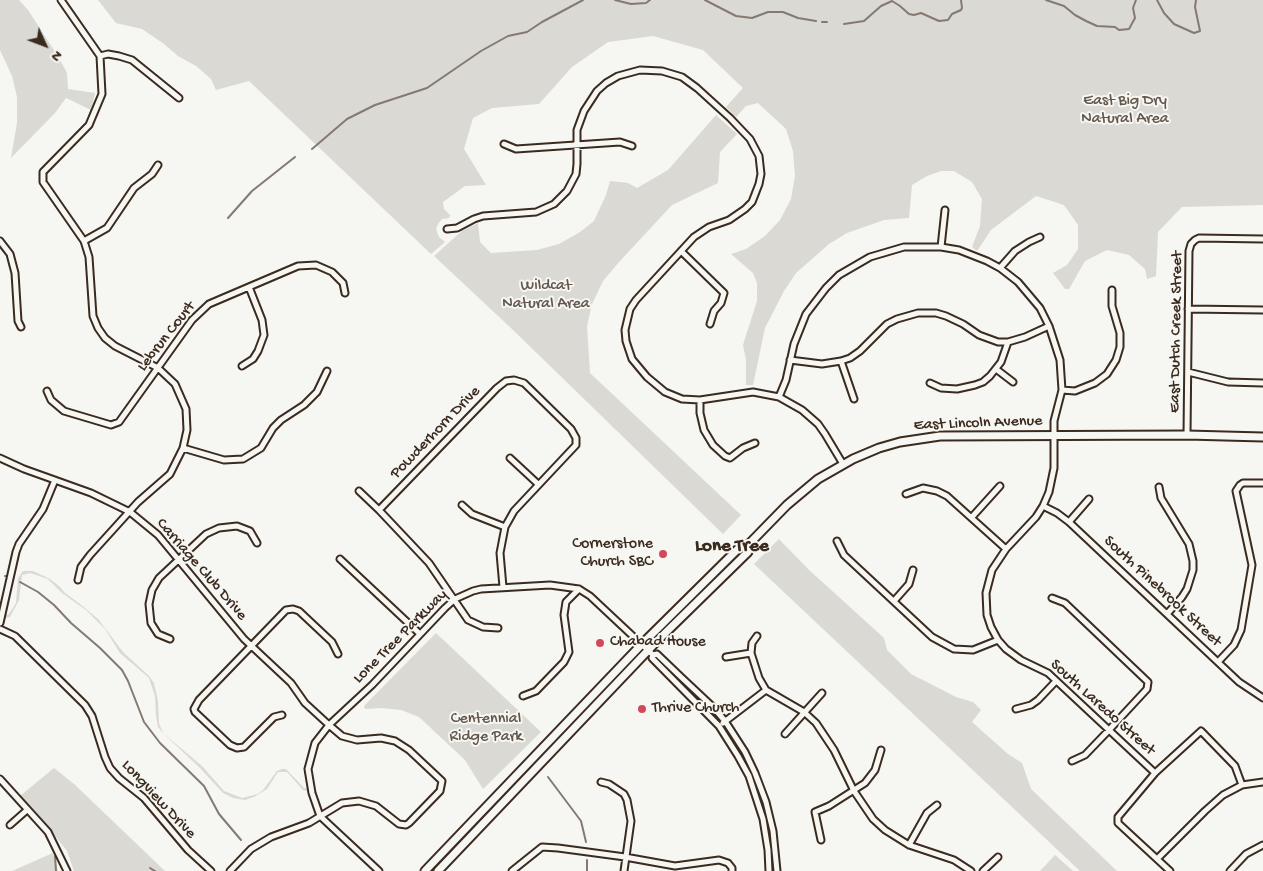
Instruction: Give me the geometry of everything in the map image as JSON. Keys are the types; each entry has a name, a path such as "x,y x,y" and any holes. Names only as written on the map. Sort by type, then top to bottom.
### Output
{"main road":[{"name":"East Lincoln Avenue","path":"425,871 642,644 742,545 748,545 798,495 818,479 843,464 879,448 914,439 967,435 1263,436"},
{"name":"East Lincoln Avenue","path":"438,871 748,552 748,545"}],"street":[{"path":"61,0 100,56 102,94 89,125 43,172 43,182 84,241 89,257 93,316 98,328 105,338 115,346 158,368 175,384 186,409 187,430 183,448 170,474 138,502 90,555 81,567 78,580"},
{"path":"100,56 108,54 132,60 179,98"},
{"path":"447,229 457,228 483,216 536,212 554,204 572,183 577,164 580,120 597,90 618,76 640,70 662,70 682,77 697,88 750,139 759,156 760,174 756,194 752,202 737,216 701,232 636,300 627,318 626,341 632,359 638,368 665,392 682,399 700,400 753,392 779,397 802,410 818,424 843,464"},
{"path":"504,144 516,149 620,142 632,146"},
{"path":"84,241 107,228 134,188 152,174 158,165"},
{"path":"941,247 945,210"},
{"path":"1000,268 1015,252 1040,237"},
{"name":"East Dutch Creek Street","path":"1187,435 1189,251 1191,244 1199,238 1263,239"},
{"path":"0,241 10,254 15,273 18,321 21,327"},
{"name":"South Laredo Street","path":"779,397 786,380 794,344 806,314 826,288 839,276 862,262 887,251 904,247 941,247 971,254 1000,268 1027,292 1040,308 1049,326 1060,360 1062,390 1056,412 1053,435 1052,478 1043,506 1036,518 1006,550 992,570 986,593 987,615 998,640 1013,655 1048,673 1155,773"},
{"path":"681,252 724,293 721,303 714,311 710,324"},
{"name":"Lebrun Court","path":"47,391 51,400 64,411 110,425 119,422 192,320 209,304 298,266 316,265 332,272 343,283 345,294"},
{"path":"242,366 258,351 264,336 262,320 249,287"},
{"path":"1062,390 1075,391 1095,383 1106,374 1116,360 1120,347 1120,333 1112,306 1112,290"},
{"path":"1188,309 1263,310"},
{"path":"790,360 822,364 850,358 860,351 886,324 918,313 936,313 946,316 963,324 979,335 998,342 1008,342 1025,337 1049,326"},
{"path":"930,383 948,389 965,388 982,382 996,369 1004,356 1008,342"},
{"path":"841,361 854,399"},
{"path":"996,369 1013,382"},
{"path":"183,448 224,460 243,459 261,448 273,428 281,420 304,405 317,392 327,371"},
{"path":"1188,372 1228,382 1263,383"},
{"name":"Powderhorn Drive","path":"380,510 497,388 506,381 514,380 524,383 571,429 576,438 576,445 538,484"},
{"path":"700,400 704,430 713,445 725,456 730,458 743,448 755,443"},
{"name":"Carriage Club Drive","path":"0,458 24,469 91,493 130,512 158,535 252,647 291,683 305,703 328,725 342,736 357,740 381,738 395,741 409,750 439,777 442,784 440,791 406,825 399,824 376,806 359,801 342,804 320,816"},
{"path":"503,587 500,553 505,527 514,511 538,484 510,458"},
{"path":"0,623 19,544 43,509 55,480"},
{"path":"1218,662 1234,645 1241,630 1252,565 1236,491 1244,483 1263,483"},
{"path":"972,517 1000,486"},
{"path":"1159,487 1161,498 1189,544 1193,561 1193,570 1187,589 1167,614"},
{"path":"906,494 923,488 948,496 1006,550"},
{"path":"359,491 380,510 429,563 468,620 483,627 498,628"},
{"path":"1070,522 1089,499"},
{"path":"462,505 472,514 505,527"},
{"name":"South Pinebrook Street","path":"1043,506 1070,522 1239,682 1263,698"},
{"path":"170,639 158,634 151,622 149,604 152,590 159,578 178,558 206,534 219,528 237,526 250,531 256,543"},
{"path":"837,541 844,555 932,637 954,649 973,650 998,640"},
{"path":"340,559 420,634"},
{"path":"894,601 909,584 913,570"},
{"name":"Lone Tree Parkway","path":"379,871 320,816 312,793 308,769 315,743 328,725 372,685 455,599 473,590 503,587 558,585 579,588"},
{"path":"522,696 536,691 564,662 569,652 564,615 566,602 579,588 601,605 642,644 651,653 652,658 719,726 748,776 758,804 766,833 769,871"},
{"path":"1052,598 1065,603 1148,682 1147,689 1085,755 1072,761"},
{"path":"282,715 274,717 244,747 237,748 230,745 195,712 195,705 286,610 293,609 299,611 332,642 338,654"},
{"name":"Longview Drive","path":"0,629 14,636 85,704 92,716 110,768 119,778 144,798 188,850 211,871"},
{"path":"757,636 752,643 752,653 759,678 766,690 804,712 816,724 825,735 854,791 873,819 885,830 909,845 954,860 971,871"},
{"path":"651,653 657,654 713,707 725,721 745,752 766,802 773,831 777,871"},
{"path":"726,657 752,653"},
{"path":"1016,709 1030,705 1038,700 1056,681"},
{"path":"719,726 766,690"},
{"path":"785,734 822,693"},
{"path":"1170,871 1118,823 1118,817 1155,773 1201,731 1236,766 1242,784"},
{"path":"821,840 814,812 829,806 854,791 870,777 875,770 881,750"},
{"path":"0,778 48,832 67,871"},
{"path":"601,782 609,784 624,794 627,800 631,821 624,871"},
{"path":"1157,859 1205,811 1223,796 1242,784 1263,782"},
{"path":"909,845 927,813 937,805"},
{"path":"10,825 27,810"},
{"path":"230,871 251,849 271,837 309,824 320,816"},
{"path":"1230,871 1246,854 1263,845"},
{"path":"512,871 542,847 625,857 675,866 719,860 728,863 732,871"},
{"path":"983,871 998,857"}],"green space":[{"path":"0,0 19,0 28,10 67,73 68,89 95,93 91,110 66,98 55,113 11,158 17,123 17,97 12,76 0,50"},
{"name":"East Big Dry Natural Area","path":"98,0 1263,0 1263,205 1182,207 1158,232 1156,276 1147,279 1145,269 1129,255 1107,250 1085,261 1069,289 1065,289 1053,273 1067,265 1078,249 1078,225 1064,205 1036,196 991,230 977,251 972,247 980,226 982,199 972,182 954,171 941,171 927,176 912,185 909,218 884,220 847,233 829,244 796,273 784,291 765,328 753,385 746,385 746,360 743,345 757,301 757,283 753,273 731,254 746,249 765,236 780,220 791,199 795,176 793,151 786,129 758,103 746,106 736,117 726,107 743,88 703,50 653,36 608,42 572,67 539,104 492,108 473,118 464,149 486,185 465,186 443,202 444,209 450,215 449,218 442,219 436,229 439,237 445,242 431,254 249,81 216,90 211,79 196,66 178,56 142,29 116,23"},
{"name":"Wildcat Natural Area","path":"716,115 737,134 720,152 718,183 672,205 619,262 603,281 592,304 587,326 590,373 741,515 723,534 434,256 463,230 478,223 480,242 491,253 537,250 559,244 580,232 594,221 610,181 628,183 637,188 668,170"},
{"path":"779,539 808,569 884,638 887,650 911,674 956,697 973,702 981,710 972,722 1008,754 1022,763 1031,789 1117,871 1080,871 754,564"},
{"path":"23,571 33,571 50,579 59,586 98,619 123,652 149,676 154,683 158,701 159,724 164,734 158,727 155,696 149,678 120,653 105,629 86,610 62,593 48,579 30,573 22,575 19,600 10,617 0,619 0,617 9,614 16,603 18,578"},
{"name":"Centennial Ridge Park","path":"436,633 541,732 483,789 465,760 419,717 401,710 365,709 364,706"},
{"path":"164,734 202,766 224,791 242,798 258,794 277,771 286,769 304,788 308,788 315,810 325,823 375,871 372,871 325,827 313,809 307,791 303,790 287,772 278,772 267,789 254,797 245,800 233,798 223,793"},
{"path":"54,768 74,784 165,871 74,871 67,851 36,812 20,796"},
{"path":"53,853 58,871 12,871"},
{"path":"1055,855 1073,871 1040,871"}],"waterway":[{"path":"312,149 347,119 375,105 427,88 481,51 508,36 527,32 583,0"},
{"path":"615,0 631,4 646,3 650,0"},
{"path":"705,0 736,16 752,18 768,12 783,12 798,18 816,21"},
{"path":"844,24 864,21 881,6 892,1 909,14 921,13 939,21 948,20 952,14 961,10 961,0"},
{"path":"1046,0 1064,6 1075,15 1097,26 1115,27 1119,30 1129,29 1135,18 1133,8 1136,0"},
{"path":"1157,0 1164,13 1174,24 1194,33 1200,31 1195,7 1196,0"},
{"path":"822,22 827,22"},
{"path":"228,218 252,191 295,157"},
{"path":"20,582 38,592 54,605 122,670 144,722 160,743 204,786 219,814 241,840"},
{"path":"548,777 581,821 586,842"},
{"path":"55,856 56,871"},
{"path":"587,860 587,871"},
{"path":"150,868 155,871"}],"place":[{"name":"Cornerstone Church SBC","path":"663,554"},
{"name":"Chabad House","path":"600,643"},
{"name":"Thrive Church","path":"642,709"}],"district":[{"name":"Lone Tree","path":"732,547"}]}
